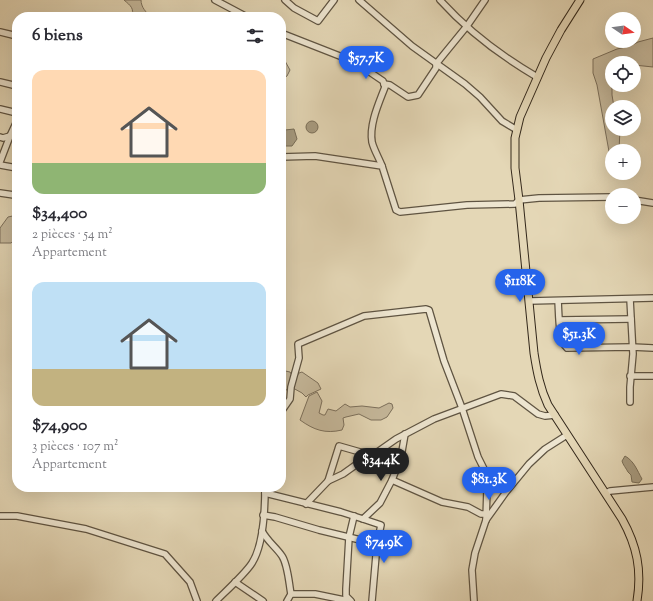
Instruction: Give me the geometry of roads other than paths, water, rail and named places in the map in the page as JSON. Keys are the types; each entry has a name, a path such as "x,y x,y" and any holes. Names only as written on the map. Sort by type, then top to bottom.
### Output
{"main road":[{"path":"580,0 561,30 537,78 520,117 514,156 537,375 543,394 567,436 606,493 631,535 636,551 640,585 637,601"}],"street":[{"path":"215,0 238,12"},
{"path":"285,0 294,8 318,21 334,0"},
{"path":"359,0 412,46 465,84 480,97 502,121 517,130"},
{"path":"440,0 466,26 514,64 537,78"},
{"path":"286,35 355,62 384,84 390,85 408,97 418,95 436,68 436,64 485,0"},
{"path":"0,32 12,35"},
{"path":"0,82 12,85"},
{"path":"384,84 385,87 373,124 372,143 382,166 396,210 400,212 467,205 515,204 519,200 538,198 605,197"},
{"path":"0,109 12,112"},
{"path":"12,132 0,164 12,167"},
{"path":"0,137 3,138 10,136"},
{"path":"286,157 315,156 382,166"},
{"path":"0,193 12,195"},
{"path":"641,201 653,203"},
{"path":"529,302 653,298"},
{"path":"630,299 632,347 630,402"},
{"path":"558,301 561,338 563,345 567,348 653,348"},
{"path":"286,405 290,399 291,387 299,358 298,344 364,316 426,308 429,310 444,361 462,408 478,457 485,471 487,489 486,517 475,553 472,570 474,601"},
{"path":"560,320 631,319"},
{"path":"630,376 653,376"},
{"path":"306,504 328,481 344,474 371,454 376,453 405,434 434,419 501,394 514,396 538,414 545,416 555,415"},
{"path":"363,519 380,503 392,480 401,457 405,434"},
{"path":"486,517 529,464 545,449 567,436"},
{"path":"328,481 339,446 371,454"},
{"path":"392,480 442,502 468,507 486,517"},
{"path":"606,493 610,491 653,486"},
{"path":"216,601 251,565 256,555 262,530 265,492"},
{"path":"271,492 306,504 354,516 381,525 377,544 372,601"},
{"path":"263,515 377,544"},
{"path":"0,516 17,516 86,529 165,554 190,582 198,601"},
{"path":"350,601 346,596 346,589 349,537 354,516"},
{"path":"262,530 266,539 282,556 285,562 291,594 287,601"},
{"path":"235,582 263,601"},
{"path":"291,594 315,594 350,601"}]}
